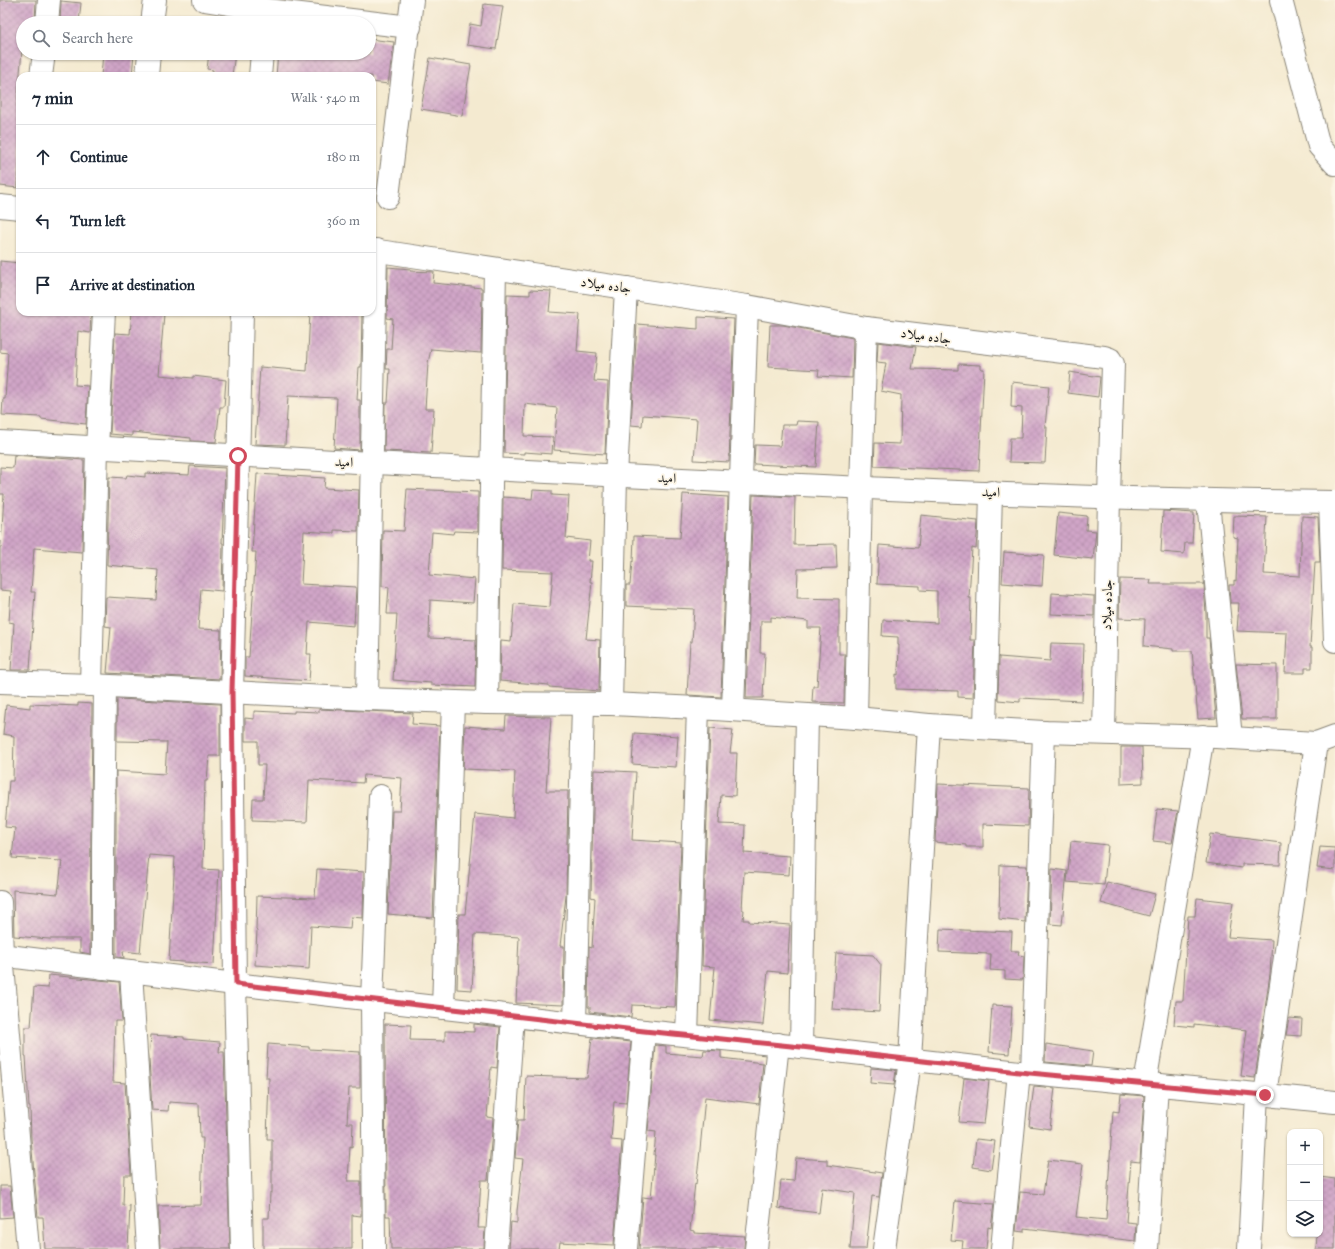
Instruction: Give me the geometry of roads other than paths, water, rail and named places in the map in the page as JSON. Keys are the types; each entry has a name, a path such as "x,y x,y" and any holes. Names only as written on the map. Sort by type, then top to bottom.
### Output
{"street":[{"path":"48,16 49,0"},
{"path":"153,16 155,0"},
{"path":"204,0 266,11 311,16"},
{"path":"388,197 410,27 412,0"},
{"path":"1281,0 1319,146 1335,164"},
{"path":"376,23 410,27"},
{"path":"42,72 43,60"},
{"path":"147,72 148,60"},
{"path":"260,72 261,60"},
{"path":"0,206 16,208"},
{"name":"جاده میلاد","path":"376,250 747,306 866,328 1104,357 1110,359 1113,364 1108,496 1104,733"},
{"path":"487,703 495,269"},
{"path":"611,704 616,476 626,288"},
{"path":"733,710 747,306"},
{"path":"103,968 98,686 96,448 104,316"},
{"path":"242,316 232,692 236,984 242,1249"},
{"path":"367,699 373,316"},
{"path":"856,718 866,328"},
{"name":"امید","path":"0,442 492,470 861,488 1108,496 1208,501 1332,502"},
{"path":"985,728 991,492"},
{"path":"1208,501 1231,738"},
{"path":"1332,502 1335,641"},
{"path":"0,682 367,699 487,703 611,704 733,710 1044,732 1326,740 1261,1094 1249,1249"},
{"path":"443,1008 453,702"},
{"path":"575,1023 583,704"},
{"path":"686,1035 698,708"},
{"path":"801,1047 807,715"},
{"path":"884,1249 910,1060 929,725"},
{"path":"1002,1249 1026,1072 1044,732"},
{"path":"1147,1249 1151,1084 1204,736"},
{"path":"374,1249 372,1000 380,796"},
{"path":"0,902 1,955 28,1249"},
{"path":"1,955 236,984 644,1031 778,1044 1026,1072 1335,1102"},
{"path":"131,971 148,1249"},
{"path":"496,1249 513,1016"},
{"path":"626,1249 644,1031"},
{"path":"756,1249 778,1044"}]}
